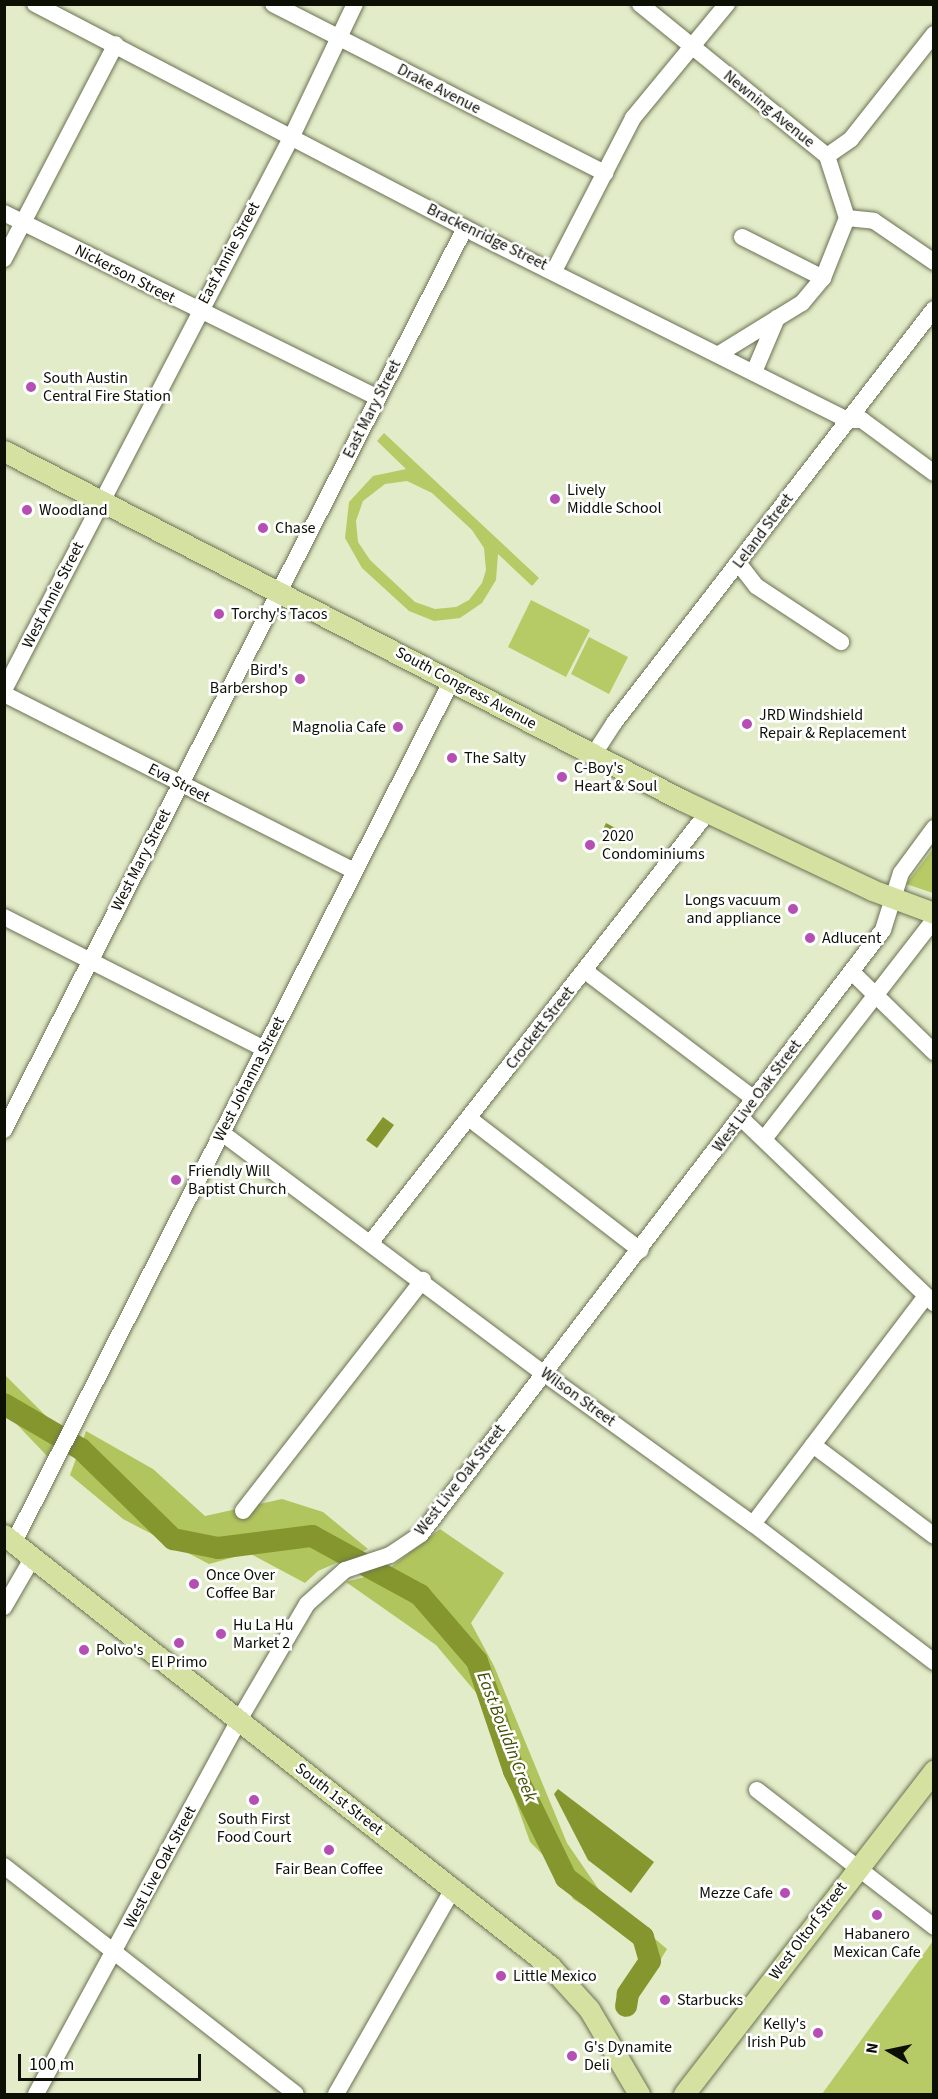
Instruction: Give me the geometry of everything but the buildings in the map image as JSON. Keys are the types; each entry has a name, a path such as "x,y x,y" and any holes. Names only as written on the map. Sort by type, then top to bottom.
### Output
{"main road":[{"name":"South Congress Avenue","path":"4,451 708,812 893,899 933,913"},
{"name":"South 1st Street","path":"9,1538 453,1887 569,1985 589,2009 639,2094"},
{"name":"West Oltorf Street","path":"684,2094 933,1770"}],"street":[{"name":"Brackenridge Street","path":"35,4 116,44 465,228 848,420 862,420 933,473"},
{"name":"Drake Avenue","path":"273,4 605,173"},
{"name":"East Annie Street","path":"101,500 198,311 292,136 355,4"},
{"name":"Newning Avenue","path":"640,4 827,156 847,218"},
{"path":"554,271 633,118 727,4"},
{"path":"827,156 850,139 933,34"},
{"path":"4,259 116,44"},
{"name":"Nickerson Street","path":"4,213 198,311 377,397"},
{"path":"719,354 802,303 823,278 847,218 874,221 933,262"},
{"name":"East Mary Street","path":"278,590 465,228"},
{"path":"742,237 823,278"},
{"name":"Leland Street","path":"594,754 614,723 739,564 933,309"},
{"path":"754,372 777,318"},
{"name":"West Annie Street","path":"4,692 101,500"},
{"path":"739,564 756,586 841,642"},
{"name":"West Mary Street","path":"4,1130 88,960 278,590"},
{"name":"West Johanna Street","path":"9,1538 71,1432 452,680"},
{"name":"Eva Street","path":"4,692 354,871"},
{"name":"Crockett Street","path":"371,1242 470,1119 708,812"},
{"name":"West Live Oak Street","path":"36,2094 239,1720 307,1604 345,1570 390,1555 421,1534 542,1372 640,1250 883,930 905,865 933,828"},
{"path":"4,917 264,1049"},
{"path":"764,1139 933,920"},
{"path":"585,971 754,1099"},
{"path":"852,972 877,994 933,1052"},
{"path":"740,1117 930,1299 753,1524"},
{"path":"470,1119 640,1250"},
{"name":"Wilson Street","path":"222,1133 423,1280 542,1372 753,1524 933,1662"},
{"path":"243,1511 423,1280"},
{"path":"813,1445 933,1536"},
{"path":"4,1607 33,1557"},
{"path":"757,1790 933,1927"},
{"path":"4,1866 296,2094"},
{"path":"336,2094 453,1887"}],"shaded area":[{"path":"384,433 539,578 532,586 498,554 496,580 482,603 460,618 434,621 409,611 362,568 345,538 349,502 373,476 406,469 377,441","holes":["407,481 432,493 472,530 484,548 486,570 482,583 469,600 456,607 435,609 415,602 370,560 358,542 356,521 363,501 385,484"]},
{"path":"531,600 590,630 566,677 508,647"},
{"path":"589,637 628,657 609,694 571,674"},
{"path":"606,823 625,833 620,844 601,834"},
{"path":"933,849 933,893 906,884"},
{"path":"383,1117 394,1125 377,1148 366,1140"},
{"path":"4,1374 60,1430 48,1457 5,1412"},
{"path":"86,1431 153,1469 205,1516 282,1499 323,1512 368,1549 318,1571 305,1583 249,1553 209,1564 123,1519 70,1475"},
{"path":"440,1529 504,1573 471,1623 494,1666 567,1843 602,1894 667,1949 633,2005 629,1987 643,1963 643,1948 638,1940 573,1899 560,1872 530,1842 478,1695 436,1645 346,1582 386,1571"},
{"path":"558,1789 654,1862 631,1893 588,1860 554,1794"},
{"path":"933,1941 933,2094 822,2094"}],"waterway":[{"name":"East Bouldin Creek","path":"4,1404 81,1449 173,1539 218,1548 312,1536 420,1595 477,1661 514,1771 566,1878 643,1937 650,1961 628,1994 626,2006"}],"place":[{"name":"South Austin Central Fire Station","path":"31,387"},
{"name":"Lively Middle School","path":"555,499"},
{"name":"Woodland","path":"27,510"},
{"name":"Chase","path":"263,528"},
{"name":"Torchy's Tacos","path":"219,614"},
{"name":"Bird's Barbershop","path":"300,679"},
{"name":"JRD Windshield Repair & Replacement","path":"747,724"},
{"name":"Magnolia Cafe","path":"398,727"},
{"name":"The Salty","path":"452,758"},
{"name":"C-Boy's Heart & Soul","path":"562,777"},
{"name":"2020 Condominiums","path":"590,845"},
{"name":"Longs vacuum and appliance","path":"793,909"},
{"name":"Adlucent","path":"810,938"},
{"name":"Friendly Will Baptist Church","path":"176,1180"},
{"name":"Once Over Coffee Bar","path":"194,1584"},
{"name":"Hu La Hu Market 2","path":"221,1634"},
{"name":"El Primo","path":"179,1643"},
{"name":"Polvo's","path":"84,1650"},
{"name":"South First Food Court","path":"254,1800"},
{"name":"Fair Bean Coffee","path":"329,1850"},
{"name":"Mezze Cafe","path":"785,1893"},
{"name":"Habanero Mexican Cafe","path":"877,1915"},
{"name":"Little Mexico","path":"501,1976"},
{"name":"Starbucks","path":"665,2000"},
{"name":"Kelly's Irish Pub","path":"818,2033"},
{"name":"G's Dynamite Deli","path":"572,2056"}]}
